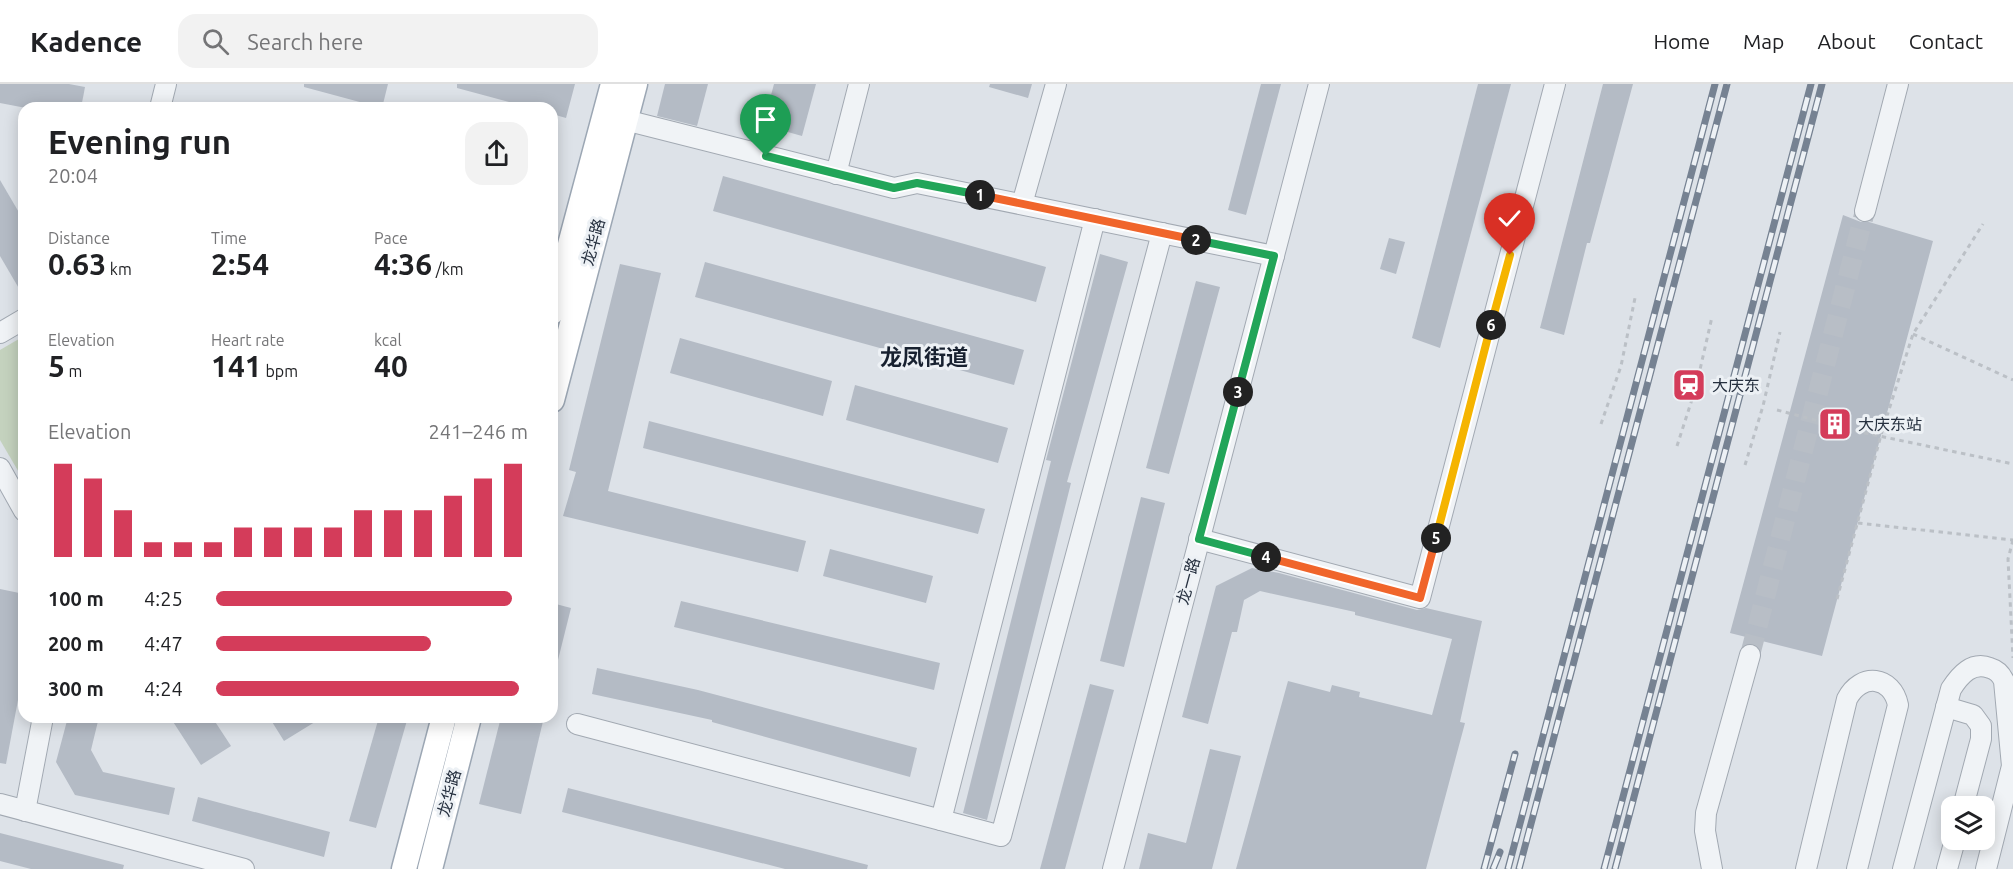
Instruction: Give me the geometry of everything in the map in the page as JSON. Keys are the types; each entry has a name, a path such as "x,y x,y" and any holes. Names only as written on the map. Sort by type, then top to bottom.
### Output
{"main road":[{"path":"558,290 613,84"},
{"name":"龙华路","path":"558,377 635,84"},
{"path":"404,869 442,723"},
{"name":"龙华路","path":"430,869 467,723"}],"street":[{"path":"162,102 166,84"},
{"path":"836,174 859,84"},
{"path":"1022,204 1056,84"},
{"name":"龙一路","path":"1113,869 1319,84"},
{"path":"1199,539 1420,598 1554,84"},
{"path":"1865,211 1898,84"},
{"path":"625,120 894,188 917,183 1274,256"},
{"path":"941,820 1095,219"},
{"path":"577,724 1001,836 1162,233"},
{"path":"0,333 18,322"},
{"path":"0,468 18,500"},
{"path":"1712,869 1705,831 1706,813 1750,655"},
{"path":"1903,869 1951,689 1966,671 1976,666 1995,669 2002,675 2012,766 1986,869"},
{"path":"1806,869 1847,699 1856,686 1862,682 1877,681 1892,689 1898,705 1857,869"},
{"path":"1946,707 1973,716 1981,726 1982,733 1966,796"},
{"path":"25,811 42,723"},
{"path":"0,804 244,869"},
{"path":"1947,869 1952,850"}],"path":[{"path":"1837,598 1881,435 1913,334 1983,224"},
{"path":"1601,424 1621,366 1635,298"},
{"path":"1677,446 1696,387 1712,317"},
{"path":"1745,465 1780,332"},
{"path":"1913,334 2013,380"},
{"path":"1777,410 1860,432 2013,464"},
{"path":"1858,523 2013,540 2008,559 2013,658"}],"green space":[{"path":"18,340 18,471 0,440 0,350"}],"building":[{"path":"0,84 69,84 85,87 82,102 18,102 18,106 0,103"},
{"path":"304,84 388,84 384,102 360,102 304,87"},
{"path":"457,84 575,84 566,118 558,116 558,102 509,102 457,88"},
{"path":"665,84 708,84 697,126 657,116"},
{"path":"774,84 816,84 802,136 763,125"},
{"path":"990,84 1032,84 1028,98 989,87"},
{"path":"1261,84 1281,84 1246,215 1228,210"},
{"path":"1478,84 1511,84 1440,348 1412,338"},
{"path":"1603,84 1633,84 1590,243 1587,243 1564,335 1540,328"},
{"path":"723,176 1046,267 1036,302 713,211"},
{"path":"0,180 18,211 18,287 0,256"},
{"name":"大庆东站","path":"1843,215 1933,241 1822,656 1730,633"},
{"path":"1389,238 1405,242 1396,274 1380,269"},
{"path":"1100,254 1128,262 1067,482 1071,483 987,820 963,813 1051,461 1046,460"},
{"path":"705,262 1024,350 1014,385 695,297"},
{"path":"620,264 661,273 608,491 806,541 798,572 563,516 576,472 569,470"},
{"path":"1196,281 1220,287 1169,474 1146,468"},
{"path":"680,338 832,381 823,416 670,373"},
{"path":"855,385 1008,428 998,463 846,420"},
{"path":"649,421 985,509 978,534 643,448"},
{"path":"1141,497 1165,503 1124,667 1100,661"},
{"path":"830,549 933,576 926,603 823,576"},
{"path":"1252,568 1279,573 1417,610 1426,608 1482,621 1460,722 1465,723 1426,869 1236,869 1288,681 1330,692 1332,685 1360,692 1359,697 1432,715 1452,639 1355,615 1355,612 1260,591 1244,600 1237,632 1232,632 1208,724 1182,717 1216,586"},
{"path":"0,589 18,593 18,700 6,764 0,763"},
{"path":"681,601 940,663 934,690 674,627"},
{"path":"558,605 571,608 558,660"},
{"path":"597,668 698,690 917,748 910,777 712,722 712,720 592,694"},
{"path":"1090,684 1114,690 1065,869 1040,869"},
{"path":"66,723 98,723 91,750 103,772 175,788 169,815 75,795 56,762"},
{"path":"174,723 216,723 231,746 201,765"},
{"path":"273,723 313,723 284,741"},
{"path":"377,723 406,723 376,828 349,821"},
{"path":"499,723 543,723 521,814 479,804"},
{"path":"1210,749 1241,756 1212,869 1139,869 1148,833 1186,843"},
{"path":"568,788 868,865 867,869 785,869 562,812"},
{"path":"198,797 330,832 324,857 192,821"},
{"path":"0,833 124,865 123,869 31,869 0,861"}],"tunnel":[{"path":"1750,655 1865,211"}],"railway":[{"path":"1508,869 1715,84"},
{"path":"1519,869 1727,84"},
{"path":"1604,869 1811,84"},
{"path":"1615,869 1822,84"},
{"path":"1484,869 1515,754"},
{"path":"1493,869 1500,852"}],"place":[{"name":"大庆东","path":"1689,385"},
{"name":"大庆东站","path":"1835,424"}],"district":[{"name":"龙凤街道","path":"924,356"}],"route":[{"path":"766,156 894,188 917,183 1274,256 1199,539 1420,598 1510,255"}]}
